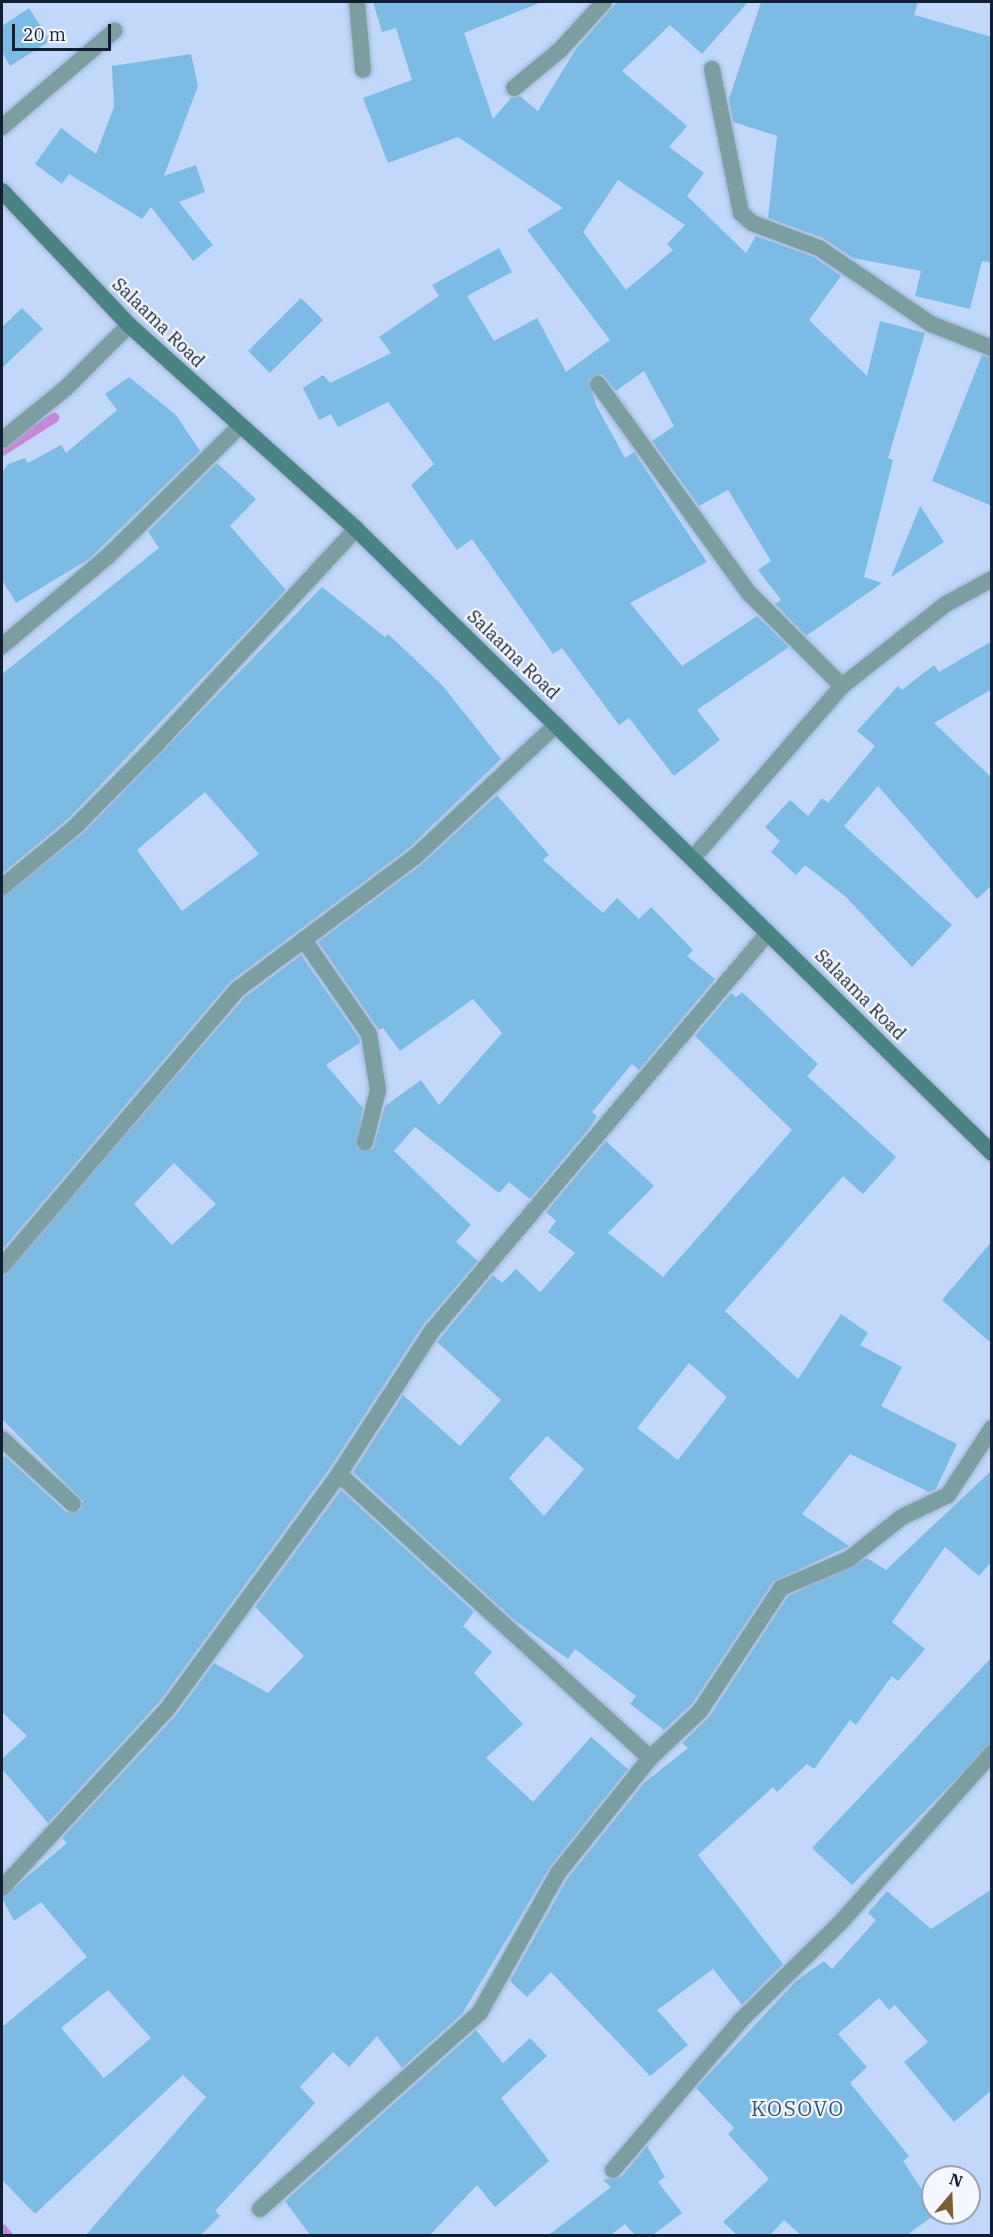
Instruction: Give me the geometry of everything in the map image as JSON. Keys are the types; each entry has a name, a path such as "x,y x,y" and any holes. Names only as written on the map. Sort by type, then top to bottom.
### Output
{"main road":[{"name":"Salaama Road","path":"2,191 129,325 356,529 992,1153"}],"street":[{"path":"357,2 363,70"},
{"path":"514,88 560,50 604,2"},
{"path":"2,127 114,31"},
{"path":"712,69 741,213 837,258 931,324 992,348"},
{"path":"2,440 66,388 129,325"},
{"path":"598,384 749,593 842,686"},
{"path":"2,646 106,557 240,426"},
{"path":"2,887 76,825 155,746 356,529"},
{"path":"693,858 842,686 946,604 992,579"},
{"path":"2,1266 228,1000 416,856 556,725"},
{"path":"2,1888 168,1708 339,1474 432,1331 768,933"},
{"path":"304,940 369,1034 378,1090 365,1142"},
{"path":"260,2209 480,2012 558,1873 650,1758 700,1711 782,1588 849,1559 902,1518 948,1495 992,1428"},
{"path":"2,1439 73,1504"},
{"path":"339,1474 650,1758"},
{"path":"613,2170 741,2020 840,1923 992,1753"}],"building":[{"path":"373,2 542,2 464,33 493,119 511,98 520,96 538,111 576,49 617,2 748,2 702,54 670,25 622,71 687,126 669,147 704,173 687,196 746,253 756,236 814,257 841,276 809,320 867,376 880,321 925,333 888,458 893,460 864,577 882,583 806,636 775,604 781,600 758,570 771,561 728,490 699,506 652,441 674,426 644,371 616,391 602,374 589,379 596,405 625,458 634,452 707,562 630,603 682,666 757,616 789,647 697,710 720,740 674,776 629,718 619,725 562,648 553,654 472,539 457,550 411,485 434,464 388,402 338,427 331,414 319,420 303,388 323,375 330,383 391,353 379,337 439,296 432,285 499,248 512,272 467,296 494,341 537,318 566,372 610,340 527,230 563,208 458,137 388,163 363,98 412,80 396,28 382,32","holes":["618,180 685,225 667,244 673,250 626,290 583,232"]},
{"path":"761,2 918,2 914,15 992,37 992,263 982,261 970,309 915,296 921,271 853,258 823,238 768,218 777,136 733,122 729,99"},
{"path":"29,8 50,41 10,66 2,52 2,26"},
{"path":"191,54 198,86 164,176 196,165 205,192 179,202 213,245 193,261 151,207 142,219 69,174 62,184 35,164 61,128 96,154 114,107 112,66"},
{"path":"301,298 323,320 270,373 248,351"},
{"path":"22,308 43,329 2,368 2,327"},
{"path":"982,355 992,358 992,506 932,481"},
{"path":"129,377 176,415 200,451 89,559 16,603 2,580 2,473 8,464 25,458 28,463 61,445 66,453 117,410 105,394"},
{"path":"217,463 256,499 230,526 286,590 69,818 2,874 2,674 159,548 148,532"},
{"path":"920,506 944,542 891,577"},
{"path":"322,587 385,637 388,634 442,685 501,759 409,848 230,982 2,1250 2,897 83,833","holes":["205,792 259,854 182,911 137,850"]},
{"path":"992,641 992,689 934,723 992,778 992,885 977,899 878,786 844,826 952,925 912,967 845,896 805,865 796,875 771,852 780,841 765,827 790,800 808,816 822,798 828,803 875,746 857,731 898,686 902,690 934,665 939,672"},
{"path":"497,795 549,855 543,860 603,913 617,898 639,919 651,907 693,950 687,956 715,979 639,1070 632,1064 592,1112 597,1116 591,1126 530,1199 509,1182 499,1193 415,1127 394,1151 471,1225 456,1242 478,1261 423,1325 330,1468 160,1701 48,1823 2,1769 2,1759 27,1736 2,1712 2,1459 5,1456 66,1512 80,1511 83,1501 2,1419 2,1276 245,997 301,955 359,1038 360,1043 326,1065 363,1108 357,1149 373,1149 385,1106 421,1080 439,1105 502,1033 473,999 400,1051 383,1028 379,1030 318,942 422,864","holes":["174,1163 216,1204 172,1245 134,1204"]},
{"path":"742,992 818,1064 807,1076 896,1157 863,1194 843,1176 725,1311 798,1379 841,1314 868,1333 860,1345 902,1367 881,1406 957,1444 936,1489 929,1492 850,1454 802,1514 849,1546 773,1582 692,1704 664,1730 630,1704 636,1696 575,1649 568,1659 513,1619 353,1472 403,1395 460,1446 501,1400 437,1342 493,1275 502,1283 516,1269 540,1292 575,1253 548,1232 556,1221 546,1212 606,1141 654,1186 608,1233 663,1277 792,1130 695,1036 731,993 736,997","holes":["689,1363 727,1397 678,1460 637,1428","547,1436 584,1469 544,1516 509,1478"]},
{"path":"992,1241 992,1344 942,1300"},
{"path":"992,1470 992,1561 979,1576 945,1547 892,1622 925,1649 898,1681 892,1676 856,1725 850,1720 814,1769 807,1764 777,1792 773,1787 698,1855 783,1964 742,2005 713,1969 657,2010 688,2045 650,2076 551,1972 527,1997 510,1981 567,1879 644,1783 688,1748 682,1743 709,1717 788,1596 867,1558 886,1570"},
{"path":"341,1490 474,1612 463,1626 492,1652 474,1673 523,1724 486,1758 533,1802 591,1737 628,1769 550,1867 462,2014 402,2068 377,2036 349,2067 333,2052 300,2087 315,2103 215,2211 220,2216 201,2235 86,2235 206,2097 183,2075 35,2214 2,2180 2,2027 87,1957 41,1902 14,1921 2,1898 67,1843 62,1838 176,1715 214,1663 268,1693 304,1656 255,1607","holes":["108,1990 151,2038 104,2078 61,2028"]},
{"path":"992,1657 992,1743 852,1885 812,1848"},
{"path":"992,1889 992,2090 954,2122 904,2062 928,2042 895,2005 889,2010 879,1998 838,2034 867,2067 850,2083 909,2156 903,2161 921,2189 921,2225 907,2235 801,2235 784,2220 770,2235 737,2235 723,2222 769,2179 728,2134 734,2128 696,2088 796,1981 824,1961 832,1969 876,1920 868,1913 887,1891 931,1929"},
{"path":"476,2030 503,2063 530,2038 547,2056 501,2098 549,2161 495,2207 477,2185 430,2235 310,2235 285,2201"},
{"path":"647,2146 665,2177 658,2182 682,2213 653,2235 635,2235 625,2224 611,2235 549,2235 611,2187 603,2180 621,2177"}],"waterway":[{"path":"2,451 54,418"},
{"path":"2,2229 8,2236"}],"district":[{"name":"KOSOVO","path":"798,2108"}]}
